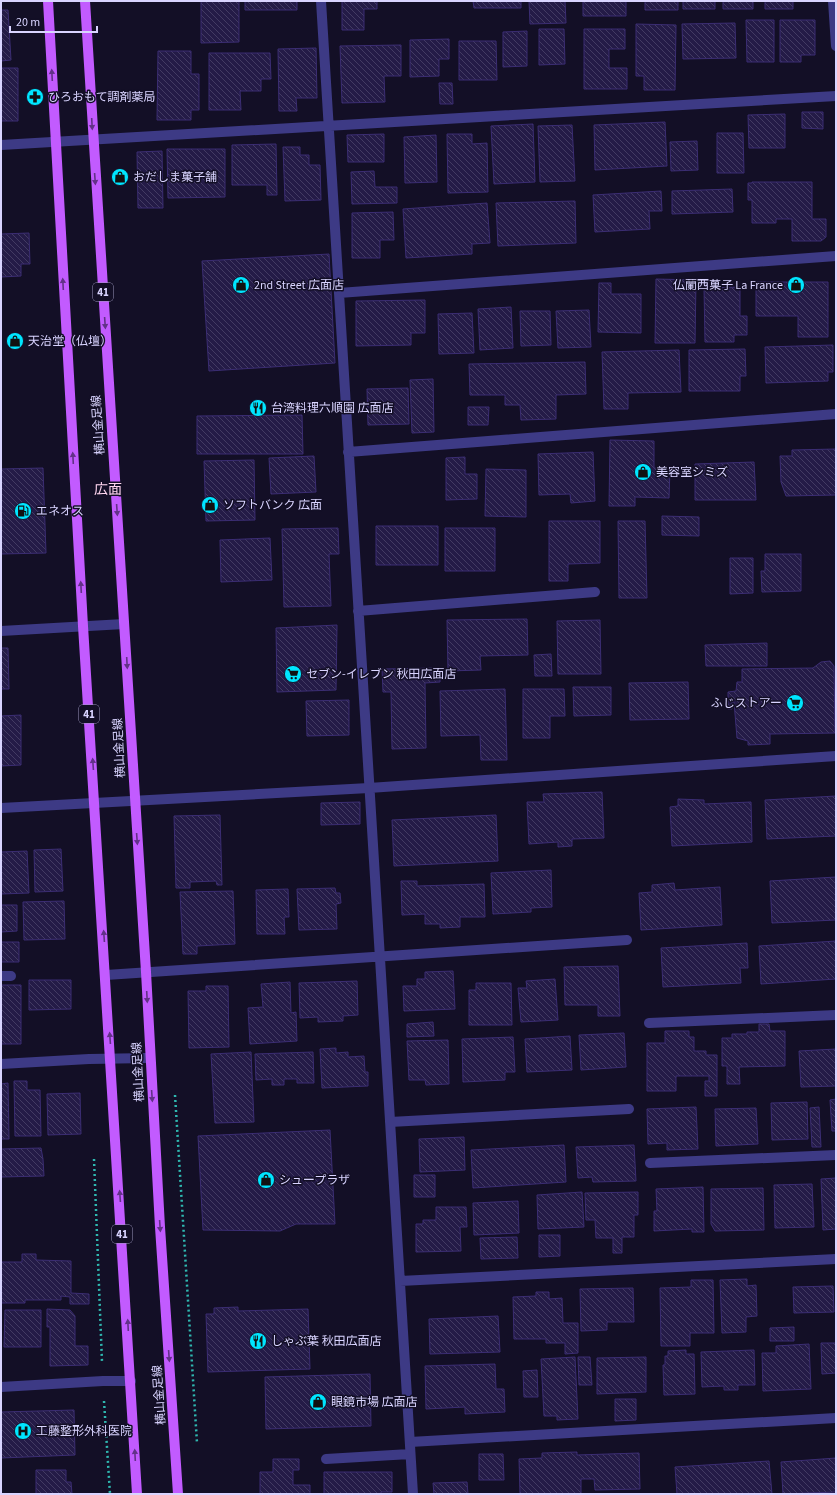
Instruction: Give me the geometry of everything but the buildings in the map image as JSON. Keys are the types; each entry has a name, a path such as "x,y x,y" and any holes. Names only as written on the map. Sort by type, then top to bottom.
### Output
{"main road":[{"name":"41","path":"48,1 83,626 106,975 137,1494"},
{"name":"横山金足線","path":"85,1 178,1494"}],"street":[{"path":"321,1 413,1494"},
{"path":"833,1 836,45"},
{"path":"1,145 93,140 132,136 836,96"},
{"path":"339,293 836,256"},
{"path":"348,452 836,414"},
{"path":"358,611 595,592"},
{"path":"1,631 124,624"},
{"path":"1,808 369,788 836,756"},
{"path":"106,975 627,940"},
{"path":"648,1023 836,1015"},
{"path":"1,1064 111,1058 150,1058"},
{"path":"390,1122 629,1110"},
{"path":"650,1163 836,1155"},
{"path":"400,1281 836,1260"},
{"path":"1,1387 103,1381 131,1381"},
{"path":"410,1442 836,1418"},
{"path":"326,1459 410,1454"}],"path":[{"path":"175,1092 197,1447"},
{"path":"93,1152 103,1381 110,1494"}],"place":[{"name":"ひろおもて調剤薬局","path":"35,97"},
{"name":"おだしま菓子舗","path":"120,177"},
{"name":"2nd Street 広面店","path":"241,285"},
{"name":"仏蘭西菓子 La France","path":"796,285"},
{"name":"天治堂（仏壇）","path":"15,341"},
{"name":"台湾料理六順園 広面店","path":"258,408"},
{"name":"美容室シミズ","path":"643,472"},
{"name":"ソフトバンク 広面","path":"210,505"},
{"name":"エネオス","path":"23,511"},
{"name":"セブン-イレブン 秋田広面店","path":"293,674"},
{"name":"ふじストアー","path":"795,703"},
{"name":"シュープラザ","path":"266,1180"},
{"name":"しゃぶ葉 秋田広面店","path":"258,1341"},
{"name":"眼鏡市場 広面店","path":"318,1402"},
{"name":"工藤整形外科医院","path":"23,1431"}],"district":[{"name":"広面","path":"108,489"}]}
